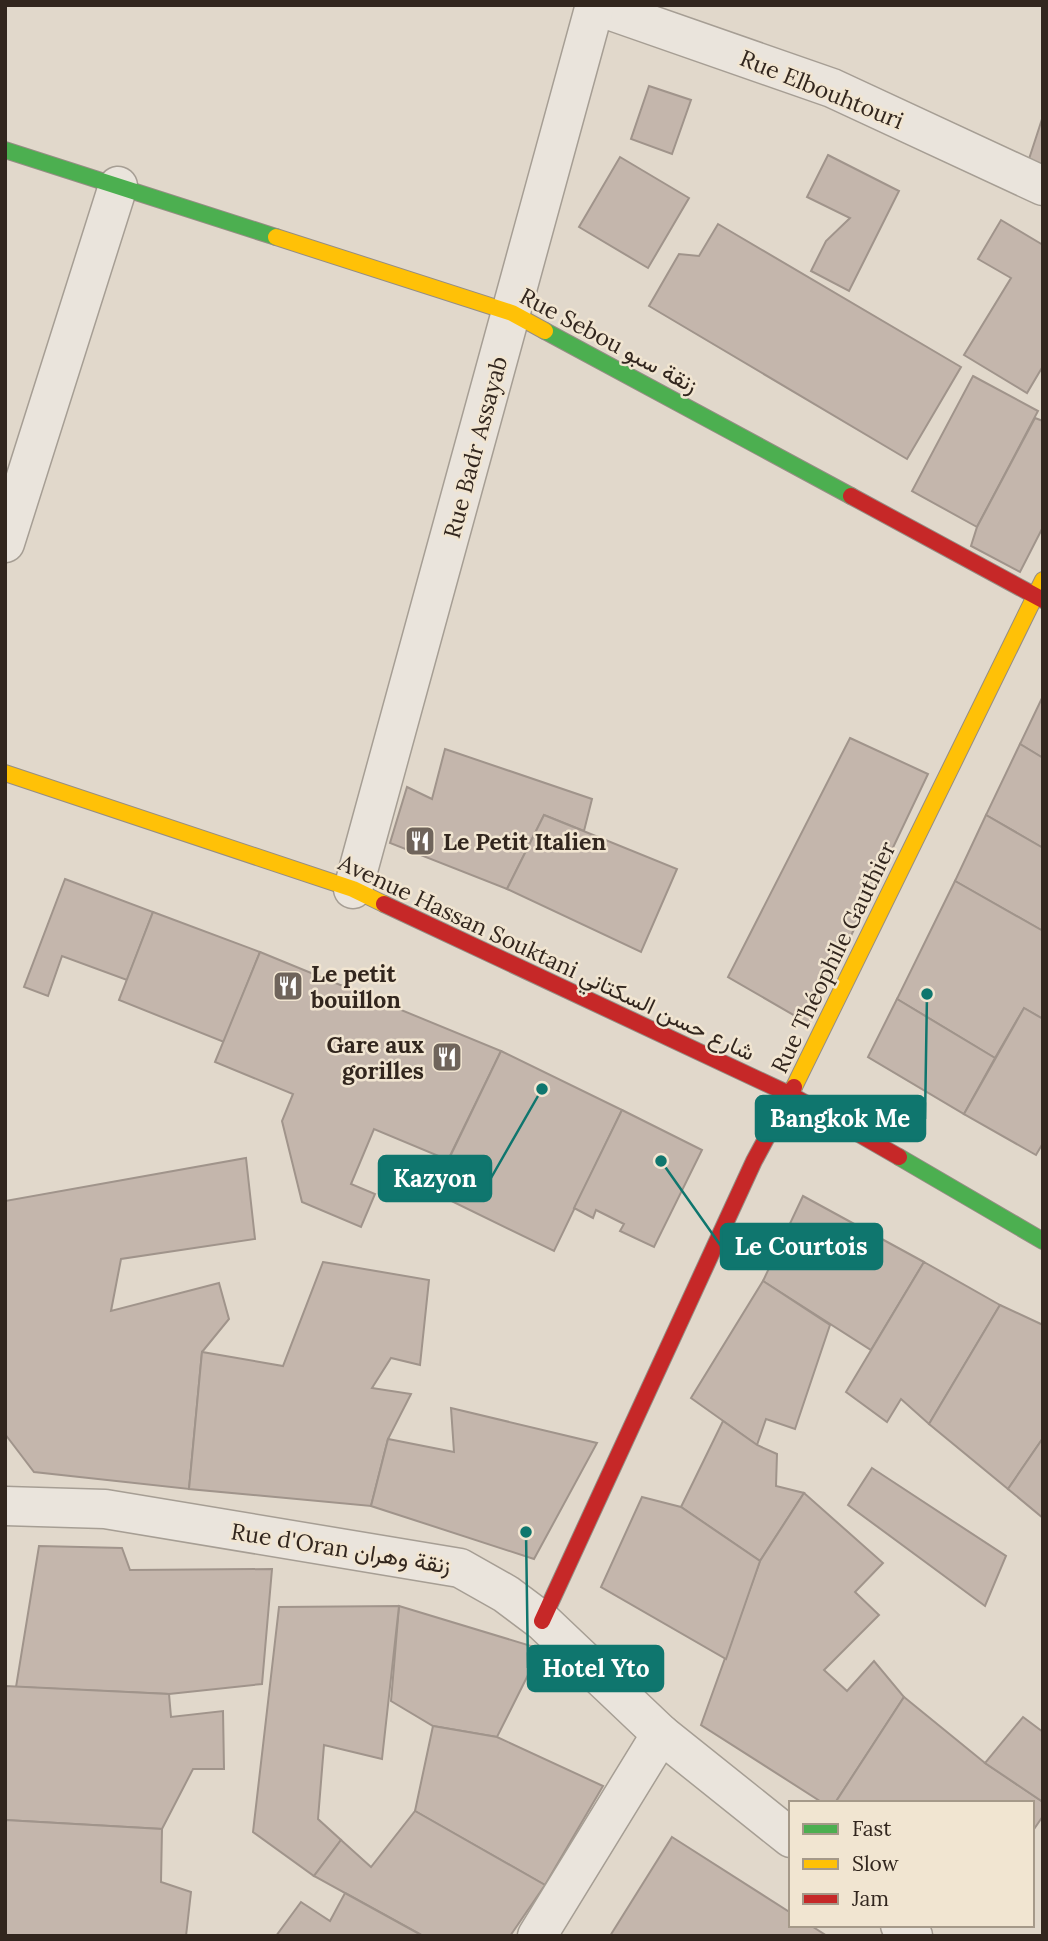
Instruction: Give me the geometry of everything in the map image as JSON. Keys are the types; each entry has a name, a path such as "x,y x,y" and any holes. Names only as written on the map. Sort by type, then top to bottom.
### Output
{"street":[{"name":"Rue Elbouhtouri","path":"594,5 832,88 1043,186"},
{"name":"Rue Badr Assayab","path":"353,889 594,5"},
{"name":"Rue Sebou زنقة سبو","path":"5,150 512,313 1039,598"},
{"path":"5,543 118,186"},
{"name":"Rue Théophile Gauthier","path":"542,1621 754,1161 791,1095 1039,598 1043,580"},
{"name":"Avenue Hassan Souktani شارع حسن السكتاني","path":"5,773 353,889 791,1095 1043,1241"},
{"name":"Rue d'Oran زنقة وهران","path":"5,1506 105,1509 460,1568 506,1594 542,1621 661,1734 789,1836"},
{"path":"537,1936 661,1734"}],"building":[{"path":"649,86 691,100 672,154 631,139"},
{"path":"1043,116 1043,166 1029,159"},
{"path":"828,155 899,191 849,291 811,271 826,241 850,218 807,197"},
{"path":"620,157 689,198 648,268 579,227"},
{"path":"1001,220 1043,245 1043,366 1027,393 964,355 1011,278 978,259"},
{"path":"718,224 961,367 907,459 649,306 679,254 699,256"},
{"path":"973,376 1038,411 977,527 912,491"},
{"path":"1035,418 1043,421 1043,527 1020,572 971,546 977,527"},
{"path":"1043,696 1043,758 1020,744"},
{"path":"850,738 928,774 809,1024 728,977"},
{"path":"1020,744 1043,758 1043,848 986,815"},
{"path":"445,749 592,799 584,831 544,815 507,889 390,843 407,787 432,799"},
{"path":"544,815 677,869 641,952 507,889"},
{"path":"986,815 1043,848 1043,931 955,881"},
{"path":"65,879 153,912 127,980 62,956 48,996 24,987"},
{"path":"955,881 1043,931 1043,1019 1024,1008 995,1058 897,999"},
{"path":"153,912 260,952 224,1042 119,1000"},
{"path":"260,952 501,1051 448,1160 374,1129 351,1184 375,1194 361,1227 302,1202 282,1121 293,1094 215,1062"},
{"path":"897,999 995,1058 964,1114 868,1057"},
{"path":"1024,1008 1043,1019 1043,1143 1036,1155 964,1114"},
{"path":"501,1051 622,1110 554,1251 433,1192"},
{"path":"622,1110 702,1150 654,1247 620,1231 624,1224 596,1210 593,1218 574,1208"},
{"path":"246,1158 255,1239 121,1259 111,1311 219,1283 229,1319 202,1352 189,1489 34,1472 5,1434 5,1201"},
{"path":"803,1196 924,1262 871,1350 763,1281"},
{"path":"323,1262 429,1280 420,1365 391,1358 372,1388 411,1394 388,1439 371,1506 189,1489 202,1352 283,1366"},
{"path":"924,1262 1000,1305 929,1424 901,1399 887,1422 846,1392"},
{"path":"763,1281 830,1325 795,1429 766,1419 757,1445 691,1398"},
{"path":"1000,1305 1043,1325 1043,1438 1008,1489 929,1424"},
{"path":"451,1408 597,1443 534,1559 371,1506 388,1439 454,1452"},
{"path":"723,1421 757,1445 777,1454 776,1486 804,1493 760,1561 681,1507"},
{"path":"1043,1438 1043,1518 1008,1489"},
{"path":"872,1468 1006,1556 985,1606 848,1505"},
{"path":"804,1493 883,1563 855,1592 879,1615 824,1670 847,1691 874,1661 904,1697 836,1801 820,1801 701,1725 760,1561"},
{"path":"642,1497 681,1507 760,1561 726,1659 601,1587"},
{"path":"39,1546 122,1548 130,1570 272,1569 262,1684 169,1694 16,1687"},
{"path":"399,1606 541,1649 497,1737 433,1726 391,1701"},
{"path":"399,1606 382,1759 324,1745 318,1819 341,1840 314,1876 253,1832 279,1607"},
{"path":"5,1686 169,1694 171,1717 223,1711 224,1769 193,1769 162,1829 5,1820"},
{"path":"904,1697 985,1763 1043,1802 1043,1816 1034,1829 1034,1801 836,1801"},
{"path":"1023,1717 1043,1732 1043,1802 985,1763"},
{"path":"433,1726 497,1737 603,1786 545,1885 415,1811"},
{"path":"415,1811 545,1885 510,1936 423,1936 314,1876 341,1840 371,1867"},
{"path":"5,1820 162,1829 161,1882 191,1892 186,1936 5,1936"},
{"path":"672,1837 789,1912 789,1927 813,1927 827,1936 610,1936"},
{"path":"345,1893 423,1936 276,1936 301,1902 330,1921"}],"traffic: fast":[{"path":"5,150 276,237"},
{"path":"545,331 851,496"},
{"path":"899,1157 1043,1241"}],"traffic: slow":[{"path":"276,237 512,313 545,331"},
{"path":"794,1087 1043,580"},
{"path":"5,773 353,889 384,904"}],"traffic: jam":[{"path":"851,496 1043,600"},
{"path":"384,904 791,1095 899,1157"},
{"path":"542,1621 754,1161 794,1087"}],"place":[{"name":"Le Petit Italien","path":"420,841"},
{"name":"Le petit bouillon","path":"288,986"},
{"name":"Bangkok Me","path":"927,994"},
{"name":"Gare aux gorilles","path":"447,1057"},
{"name":"Kazyon","path":"542,1089"},
{"name":"Le Courtois","path":"661,1161"},
{"name":"Hotel Yto","path":"526,1532"}]}
